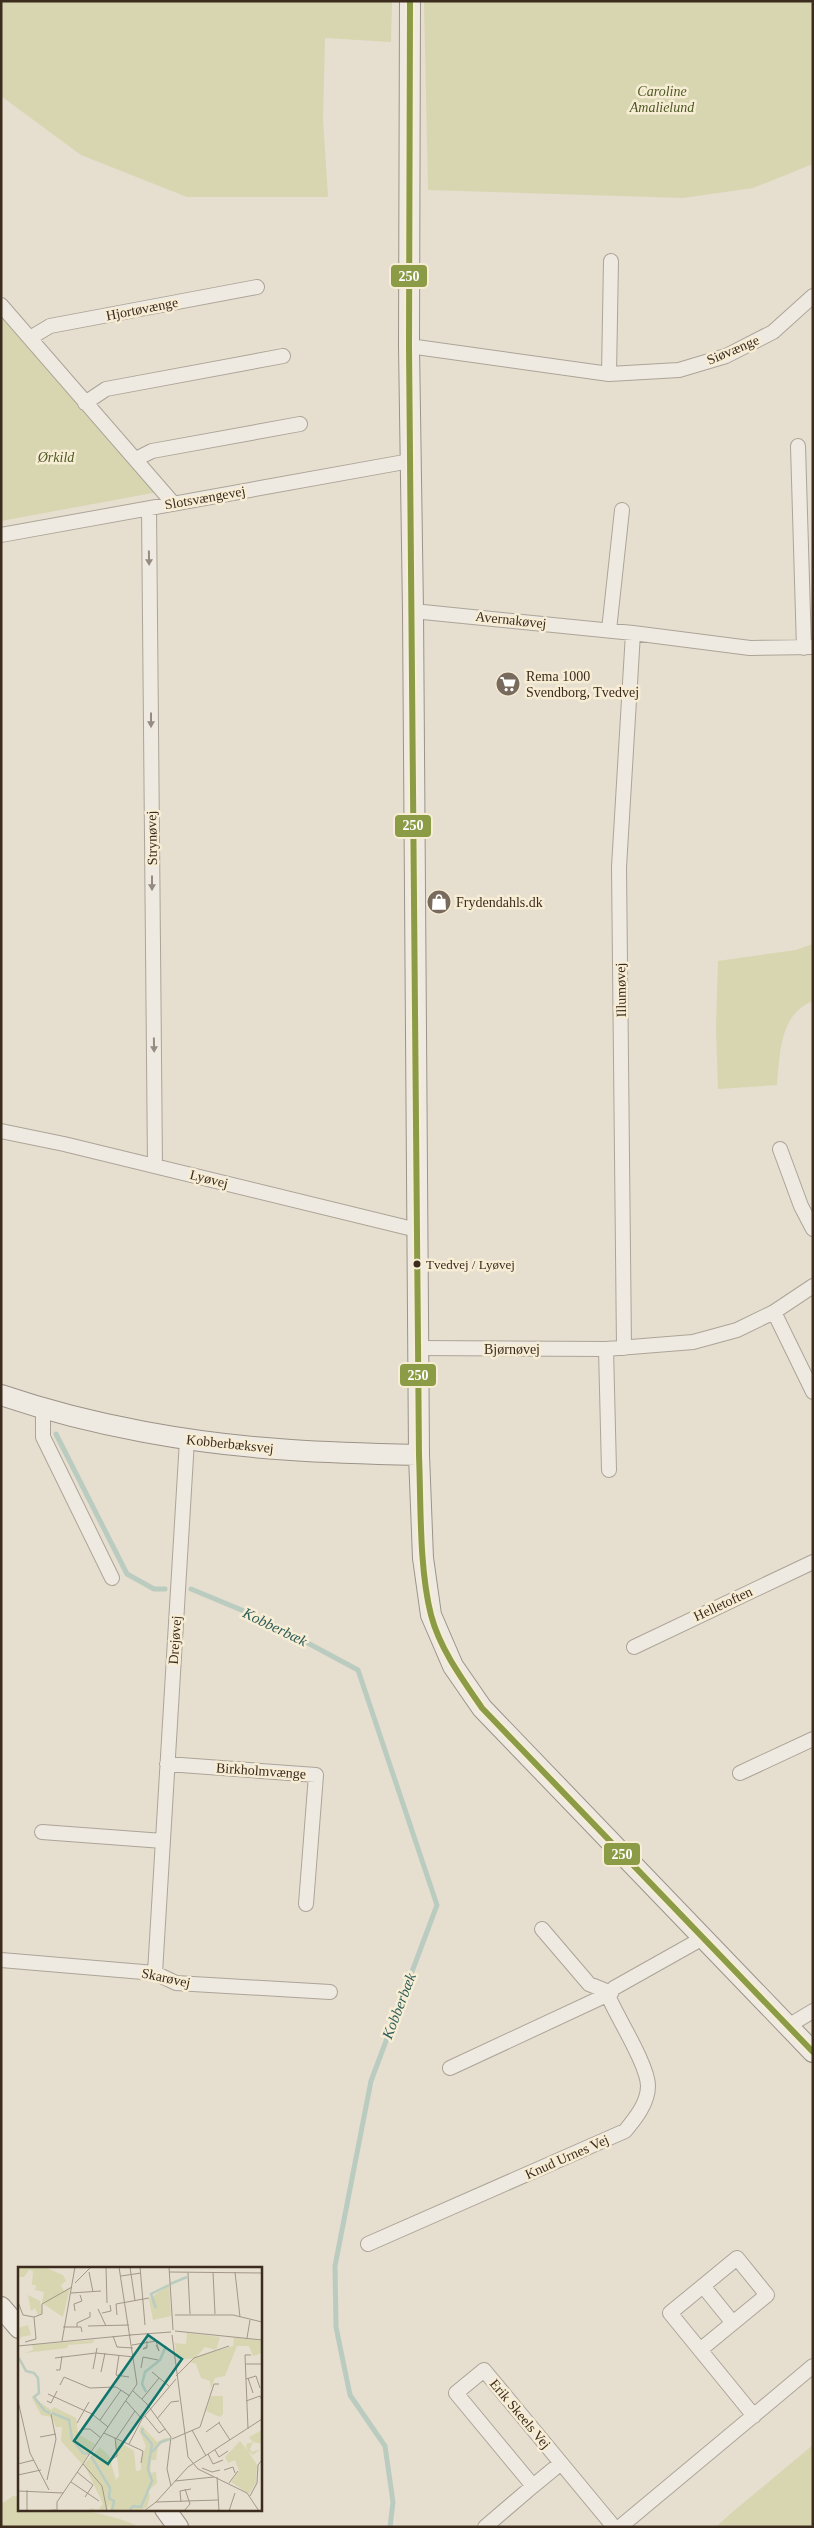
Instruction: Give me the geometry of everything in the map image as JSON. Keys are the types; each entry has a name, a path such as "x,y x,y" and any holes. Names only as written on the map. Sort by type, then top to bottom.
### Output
{"street":[{"path":"410,1 409,346 413,611 419,1456 423,1558 431,1615 453,1666 482,1708 813,2052"},
{"path":"609,374 610,261"},
{"name":"Hjortøvænge","path":"30,338 50,326 257,287"},
{"name":"Siøvænge","path":"409,346 609,374 679,370 726,356 773,332 813,296"},
{"path":"1,305 173,503"},
{"path":"85,403 106,389 283,356"},
{"path":"136,459 152,451 300,424"},
{"name":"Avernakøvej","path":"413,611 609,630 750,648 808,647 798,446"},
{"name":"Slotsvængevej","path":"1,534 410,461"},
{"name":"Strynøvej","path":"149,509 155,1166"},
{"path":"609,630 622,510"},
{"name":"Illumøvej","path":"624,1348 619,867 633,633"},
{"name":"Lyøvej","path":"1,1131 155,1166 417,1230"},
{"path":"780,1149 801,1206 813,1229"},
{"name":"Bjørnøvej","path":"418,1348 606,1349 693,1342 737,1330 774,1312 813,1286"},
{"path":"774,1312 813,1392"},
{"path":"606,1349 609,1470"},
{"name":"Kobberbæksvej","path":"1,1395 43,1409 187,1440 290,1450 419,1456"},
{"path":"43,1409 43,1437 112,1578"},
{"name":"Drejøvej","path":"154,1973 187,1440"},
{"name":"Helletoften","path":"634,1647 813,1562"},
{"path":"740,1773 813,1739"},
{"name":"Birkholmvænge","path":"168,1764 316,1775 306,1904"},
{"path":"42,1832 163,1841"},
{"path":"542,1929 589,1984 611,1992"},
{"path":"450,2068 611,1992 614,1988 703,1938"},
{"name":"Skarøvej","path":"1,1960 154,1973 176,1983 330,1992"},
{"name":"Knud Urnes Vej","path":"368,2244 625,2131 640,2113 648,2086 643,2067 612,2004 611,1992"},
{"path":"788,2026 813,2011"},
{"path":"700,2350 767,2295 737,2258 670,2313 700,2350 754,2416"},
{"path":"703,2286 733,2323"},
{"path":"1,2307 18,2327"},
{"path":"620,2527 813,2366"},
{"name":"Erik Skeels Vej","path":"533,2486 456,2393 484,2370 614,2527"},
{"path":"485,2527 561,2463"},
{"path":"165,2510 178,2527"}],"green space":[{"path":"1,1 392,1 391,42 325,38 323,119 328,197 187,197 81,155 1,96"},
{"name":"Caroline Amalielund","path":"424,1 813,1 813,164 753,188 683,198 428,190"},
{"name":"Ørkild","path":"1,313 158,492 1,521"},
{"path":"813,944 813,1001 793,1015 787,1025 781,1049 777,1085 718,1089 716,1027 718,961 796,950"},
{"path":"813,2445 813,2527 716,2527 729,2515"},
{"path":"13,2496 18,2497 18,2510 81,2511 110,2516 140,2527 1,2527 1,2504"}],"waterway":[{"name":"Kobberbæk","path":"56,1434 127,1574 154,1589 165,1589"},
{"name":"Kobberbæk","path":"191,1589 263,1619 358,1670 437,1905 371,2081 335,2266 336,2327 350,2395 385,2446 393,2502 390,2527"}],"transit line":[{"name":"250","path":"410,1 409,346 419,1455 421,1536 427,1597 440,1640 459,1675 482,1708 813,2052"}],"place":[{"name":"Rema 1000 Svendborg, Tvedvej","path":"508,684"},
{"name":"Frydendahls.dk","path":"439,902"},
{"name":"Tvedvej / Lyøvej","path":"417,1264"}]}
